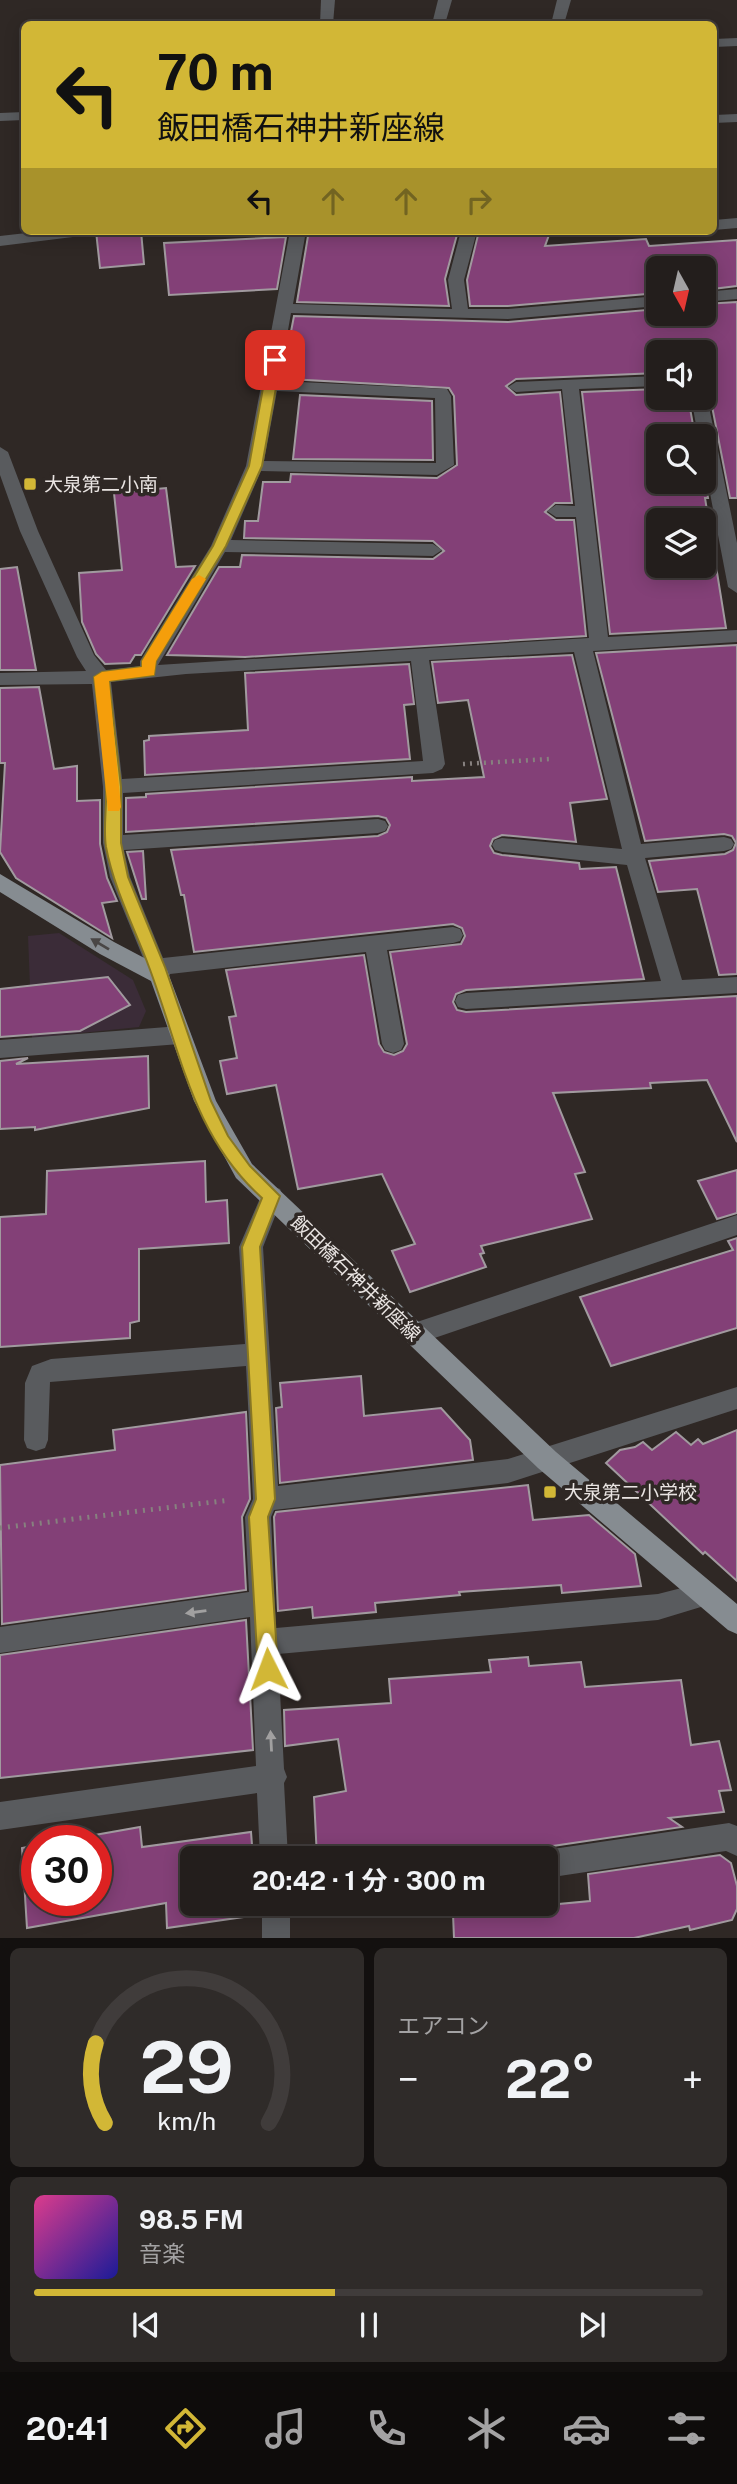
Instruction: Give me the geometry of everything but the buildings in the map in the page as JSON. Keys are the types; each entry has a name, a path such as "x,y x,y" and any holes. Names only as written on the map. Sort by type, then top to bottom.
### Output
{"main road":[{"path":"0,882 107,948 159,972"},
{"name":"飯田橋石神井新座線","path":"159,972 203,1101 222,1141 244,1171 547,1460 737,1621"}],"street":[{"path":"327,21 328,0"},
{"path":"440,21 445,0"},
{"path":"559,21 564,0"},
{"path":"717,43 737,42"},
{"path":"0,117 21,116"},
{"path":"717,119 737,118"},
{"path":"717,225 737,223"},
{"path":"0,241 49,235"},
{"path":"149,671 149,661 220,546 255,466 298,235"},
{"path":"461,314 456,280 468,235"},
{"path":"716,296 737,294"},
{"path":"284,308 508,314 646,301"},
{"path":"516,387 646,381"},
{"path":"570,384 583,512 590,644 634,855 674,989"},
{"path":"255,466 437,470 444,465 441,393 270,386"},
{"path":"702,410 737,587"},
{"path":"0,452 29,531 86,657 102,677 114,787 113,843 120,877 159,972 453,935"},
{"path":"556,511 583,512"},
{"path":"220,546 433,550"},
{"path":"0,679 102,677 149,671 419,653 737,636"},
{"path":"114,787 426,768 435,764 419,653"},
{"path":"113,843 378,826"},
{"path":"502,845 634,855 724,844"},
{"path":"375,943 393,1044"},
{"path":"466,1001 737,985"},
{"path":"0,1049 180,1035"},
{"path":"272,1196 251,1247 266,1499 258,1517 273,1777 274,1846"},
{"path":"414,1334 737,1226"},
{"path":"36,1440 37,1383 41,1374 51,1370 258,1354"},
{"path":"266,1499 508,1471 737,1398"},
{"path":"266,1642 658,1607 705,1594"},
{"path":"0,1640 263,1603"},
{"path":"0,1816 273,1777"},
{"path":"558,1862 719,1838 729,1837 737,1842"},
{"path":"275,1916 276,1938"}],"path":[{"path":"435,764 446,766 550,759"},
{"path":"0,1528 246,1498 266,1499"}],"shaded area":[{"path":"59,933 133,980 146,1011 139,1027 32,1038 28,936"}],"slow traffic":[{"path":"113,807 114,787 102,677 149,671 149,661 199,579"}],"place":[{"name":"大泉第二小南","path":"30,484"},
{"name":"大泉第二小学校","path":"550,1492"}],"route":[{"path":"268,1669 258,1517 266,1499 251,1247 272,1196 244,1171 222,1141 203,1101 157,967 120,877 113,843 114,787 102,677 149,671 149,661 220,546 255,466 275,360"}]}
